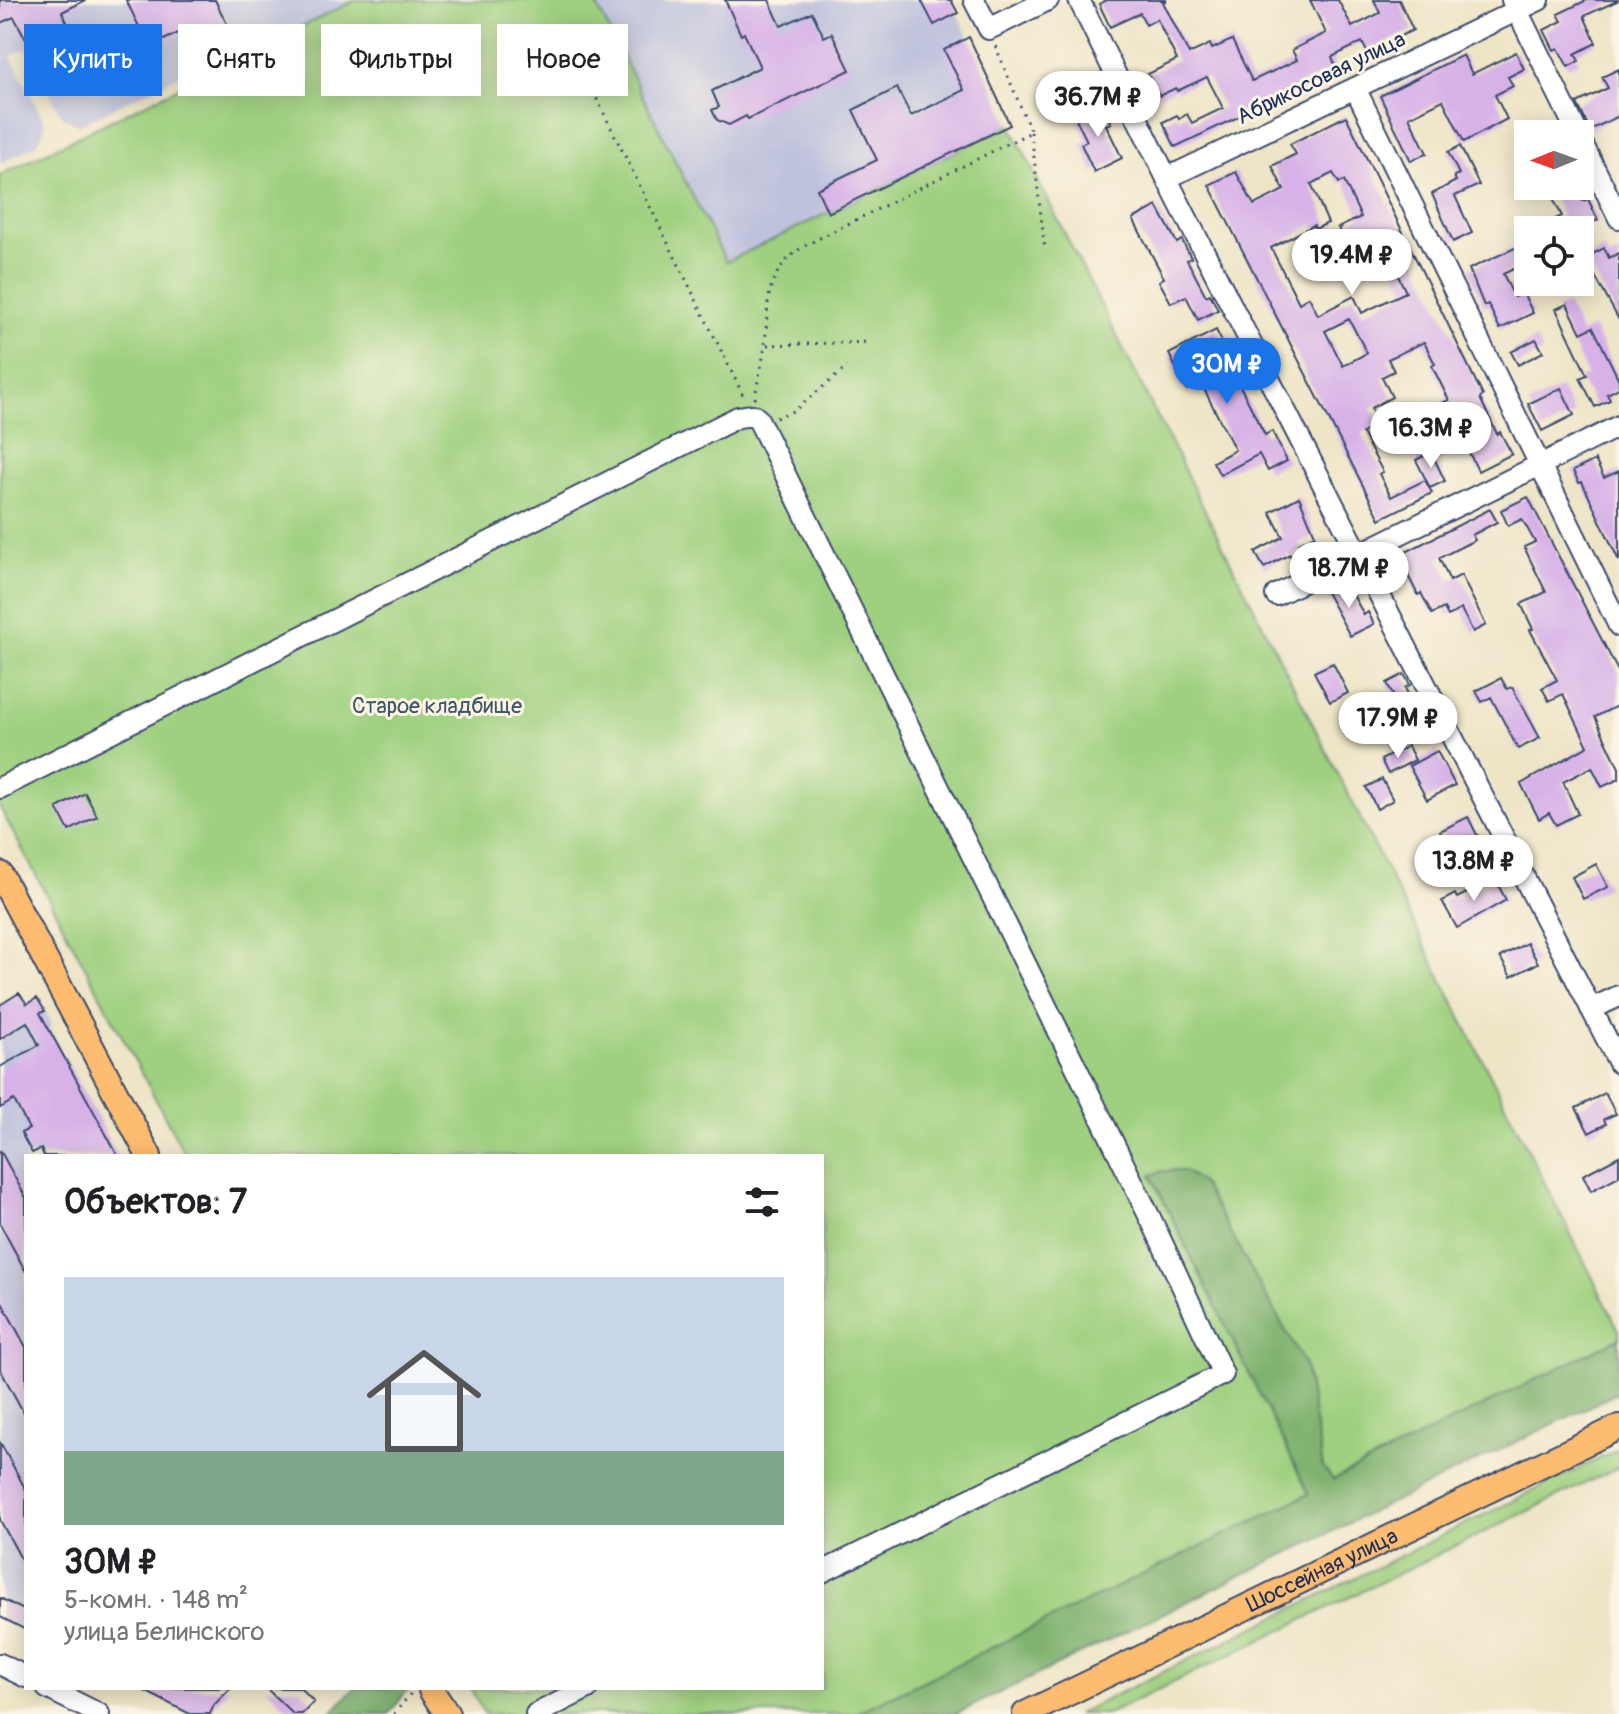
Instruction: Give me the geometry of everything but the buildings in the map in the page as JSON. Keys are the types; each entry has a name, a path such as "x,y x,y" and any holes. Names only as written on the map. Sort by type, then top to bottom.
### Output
{"main road":[{"path":"0,874 148,1154"},
{"name":"Шоссейная улица","path":"1025,1714 1619,1427"},
{"path":"425,1690 444,1714"}],"street":[{"path":"974,0 989,29 1048,0"},
{"path":"1079,0 1619,1063"},
{"name":"Абрикосовая улица","path":"1167,178 1355,88 1514,5 1539,0"},
{"path":"1514,5 1571,120"},
{"path":"1355,88 1619,626"},
{"path":"1594,167 1619,218"},
{"path":"0,788 738,417 753,415 763,427 794,489 1157,1232 1223,1374 824,1571"},
{"path":"1276,595 1619,426"},
{"path":"1591,1009 1619,996"},
{"path":"0,1664 24,1676"},
{"path":"51,1690 99,1714"},
{"path":"536,1714 584,1690"}],"path":[{"path":"989,29 1031,132 1045,250"},
{"path":"595,96 753,415"},
{"path":"753,415 765,345 767,302 772,281 781,264 792,254 1031,132"},
{"path":"765,345 871,342"},
{"path":"753,415 770,418 788,414 847,367"},
{"path":"394,1714 425,1690"}],"shaded area":[{"path":"0,0 356,0 305,25 178,24 178,76 162,84 162,24 24,24 24,49 11,56 24,82 24,96 31,96 46,125 38,144 0,163"},
{"path":"594,0 951,0 1010,125 726,262 628,67 628,24 606,24"},
{"path":"51,96 137,96 79,125 62,117"},
{"path":"19,993 27,1004 37,998 52,1023 49,1028 117,1154 24,1154 24,1629 0,1617 0,1005"}],"green space":[{"name":"Старое кладбище","path":"356,0 594,0 606,24 497,24 497,96 628,96 628,67 726,262 1010,125 1619,1330 1619,1338 1333,1480 1323,1468 1305,1365 1203,1185 1179,1171 1159,1173 1151,1176 1309,1494 855,1714 484,1714 471,1690 824,1690 824,1154 185,1154 0,808 0,175 178,88 178,96 305,96 305,25"},
{"path":"1163,1171 1185,1171 1203,1185 1305,1365 1323,1468 1333,1480 1619,1338 1619,1392 956,1714 855,1714 1309,1494 1151,1175"},
{"path":"1619,1449 1619,1467 1108,1714 1077,1714"},
{"path":"353,1690 407,1690 389,1714 330,1714"}]}
